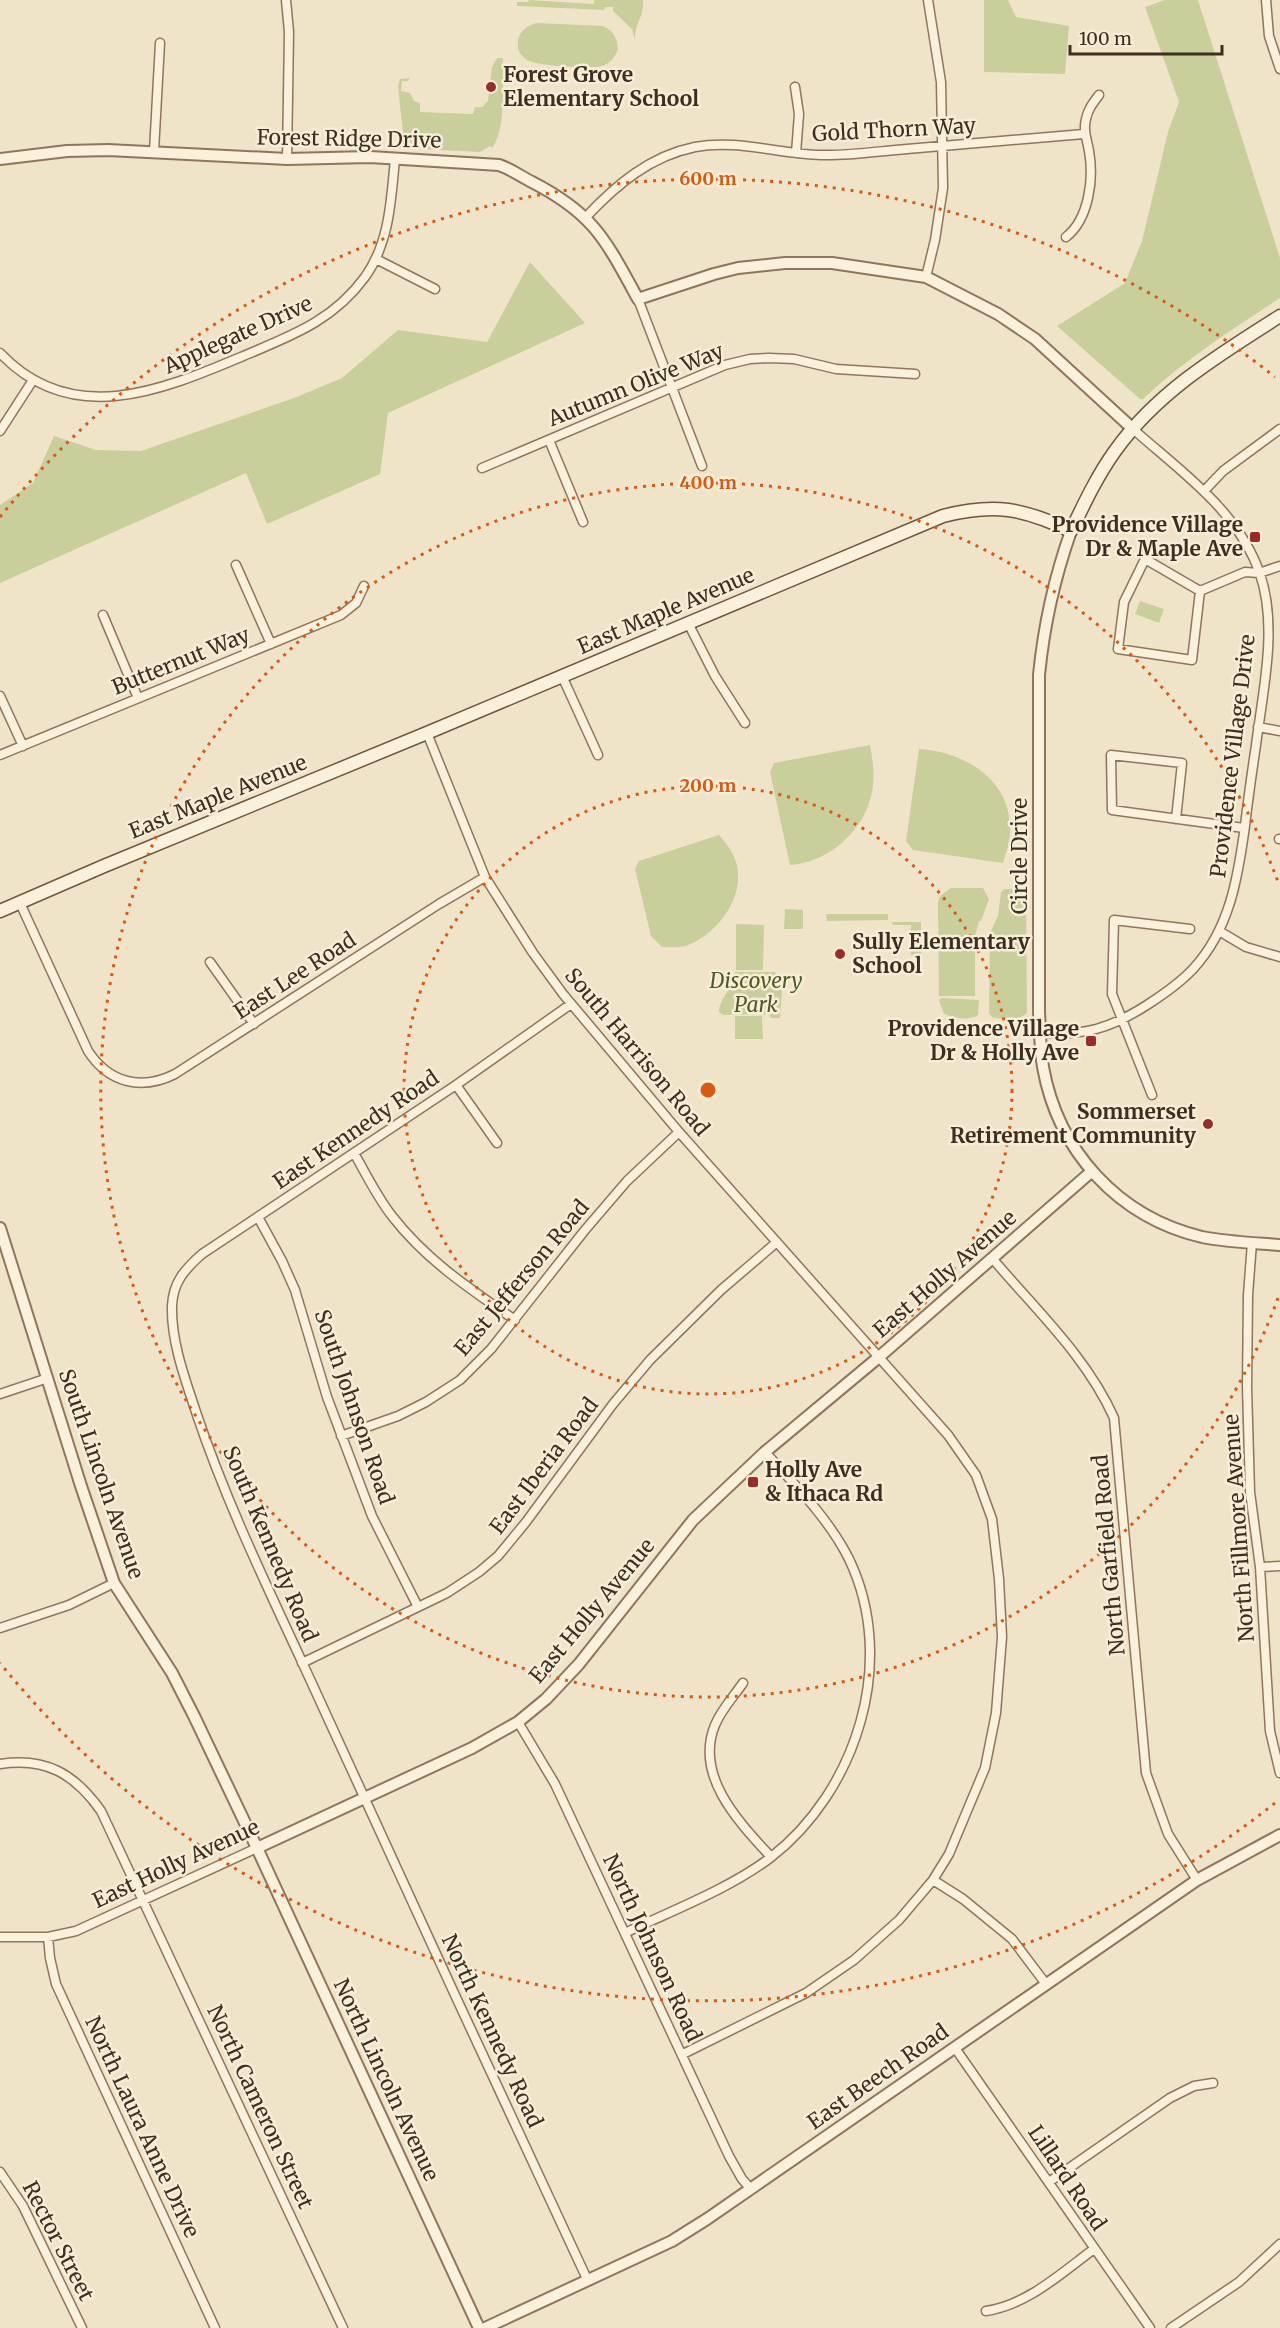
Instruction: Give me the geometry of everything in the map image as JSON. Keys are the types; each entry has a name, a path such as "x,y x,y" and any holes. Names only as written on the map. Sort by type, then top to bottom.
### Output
{"main road":[{"path":"1071,531 1114,452 1152,408 1199,368 1280,316"},
{"name":"East Maple Avenue","path":"0,911 943,516 969,510 1012,509 1051,521 1071,531"}],"street":[{"path":"286,0 289,32 287,159"},
{"path":"926,277 935,240 943,188 941,82 928,0"},
{"path":"1266,0 1269,36 1280,69"},
{"path":"154,151 160,43"},
{"path":"795,87 799,114 796,153"},
{"path":"1066,237 1076,229 1084,214 1088,192 1089,152 1084,134 1085,120 1090,107 1099,95"},
{"name":"Gold Thorn Way","path":"586,217 621,183 639,170 678,152 716,144 796,153 838,154 1084,134"},
{"name":"Forest Ridge Drive","path":"0,159 67,151 154,151 287,159 395,159 499,165 516,171 555,193 586,217 601,235 638,299"},
{"name":"Applegate Drive","path":"0,352 33,380 71,394 108,398 146,392 182,382 313,326 333,311 352,292 376,259 388,221 395,159"},
{"path":"376,259 435,289"},
{"path":"702,466 638,299 738,268 785,263 832,263 926,277 998,314 1035,339 1133,429"},
{"name":"Autumn Olive Way","path":"482,468 725,365 750,359 794,359 836,369 915,374"},
{"path":"0,431 33,380"},
{"name":"Providence Village Drive","path":"1040,1032 1072,1035 1090,1032 1122,1020 1182,981 1205,954 1219,931 1239,875 1267,662 1268,625 1265,590 1239,532 1204,491 1133,429"},
{"path":"1204,491 1223,471 1280,429"},
{"path":"549,441 583,522"},
{"name":"Circle Drive","path":"1071,531 1054,579 1044,624 1039,675 1042,1064 1052,1101 1071,1144 1091,1172 1112,1192 1146,1216 1171,1227 1203,1237 1252,1243"},
{"path":"1145,559 1200,591 1192,660 1118,649 1124,602 1145,559"},
{"path":"236,565 272,644"},
{"path":"1200,591 1245,572 1259,573 1280,566"},
{"name":"Butternut Way","path":"0,755 341,615 356,603 364,586"},
{"path":"103,615 138,698"},
{"path":"688,623 715,676 745,723"},
{"path":"562,676 598,755"},
{"path":"0,696 23,746"},
{"path":"1258,727 1280,731"},
{"name":"South Harrison Road","path":"427,733 485,877 533,953 571,1004 679,1131 948,1435 976,1475 992,1520 999,1579 1002,1637 996,1713 985,1768 949,1854 933,1880 899,1920 854,1960 806,1993 683,2054"},
{"path":"1176,819 1182,763 1111,755 1112,810 1176,819 1244,828"},
{"name":"East Lee Road","path":"20,903 96,1064 117,1078 144,1082 168,1078 485,877"},
{"path":"1152,1095 1112,994 1114,920 1190,930"},
{"path":"1219,931 1246,947 1280,957"},
{"path":"210,962 254,1024"},
{"name":"East Kennedy Road","path":"174,1295 175,1286 184,1270 202,1254 456,1085 571,1004"},
{"path":"456,1085 497,1143"},
{"name":"East Jefferson Road","path":"341,1436 398,1416 426,1402 460,1380 491,1349 585,1230 627,1181 679,1131"},
{"path":"354,1153 391,1214 412,1239 455,1278 515,1320"},
{"name":"East Holly Avenue","path":"0,1937 48,1937 76,1930 145,1901 472,1748 518,1722 546,1699 579,1664 693,1520 765,1452 879,1357 1091,1172"},
{"name":"South Johnson Road","path":"258,1217 295,1290 327,1397 372,1516 418,1607"},
{"name":"South Lincoln Avenue","path":"0,1228 114,1583 172,1673 257,1848"},
{"name":"East Iberia Road","path":"303,1663 447,1593 498,1556 526,1522 613,1404 650,1360 721,1290 777,1242"},
{"path":"1252,1243 1280,1245"},
{"name":"North Fillmore Avenue","path":"1252,1243 1248,1295 1247,1387 1250,1492 1260,1567 1270,1731 1280,1773"},
{"name":"North Garfield Road","path":"992,1258 1077,1357 1102,1391 1114,1418 1146,1773 1168,1834 1197,1880"},
{"name":"South Kennedy Road","path":"174,1295 172,1307 175,1339 184,1375 209,1450 228,1500 364,1798"},
{"path":"0,1394 48,1378"},
{"path":"625,1933 742,1877 771,1857 813,1815 828,1795 856,1739 868,1682 869,1631 859,1584 848,1558 824,1520 765,1452"},
{"path":"1260,1567 1280,1566"},
{"path":"0,1628 69,1605 114,1583"},
{"path":"743,1683 716,1722 710,1746 711,1768 716,1786 726,1802 771,1857"},
{"name":"North Johnson Road","path":"518,1722 555,1784 729,2156 742,2179 751,2189"},
{"name":"North Cameron Street","path":"0,1764 14,1762 42,1764 68,1776 94,1801 106,1820 343,2328"},
{"name":"North Kennedy Road","path":"364,1798 587,2279"},
{"name":"East Beech Road","path":"484,2328 672,2241 751,2189 1197,1880 1280,1835"},
{"name":"North Lincoln Avenue","path":"257,1848 479,2328"},
{"path":"933,1880 963,1899 1012,1939 1046,1984"},
{"name":"North Laura Anne Drive","path":"48,1937 56,1984 215,2328"},
{"name":"Lillard Road","path":"955,2048 1150,2328"},
{"path":"1049,2182 1170,2098 1194,2086 1213,2083"},
{"name":"Rector Street","path":"0,2172 23,2206 82,2328"},
{"path":"1171,2328 1239,2282 1280,2244"},
{"path":"986,2312 1006,2308 1027,2297 1094,2250"}],"green space":[{"path":"529,0 594,4 594,0 643,0 643,6 635,40 632,29 613,11 613,7 605,7 604,10 517,6 517,2 528,2"},
{"path":"984,0 1008,0 1016,17 1069,26 1065,74 984,72"},
{"path":"1165,0 1198,0 1280,258 1280,298 1209,346 1143,399 1140,399 1057,326 1125,283 1142,241 1168,132 1179,102 1145,7"},
{"path":"537,23 603,26 610,30 617,41 616,55 602,66 587,67 541,64 527,60 519,50 518,38 525,28"},
{"path":"497,58 503,58 503,105 500,129 492,148 490,146 480,152 418,149 407,140 404,142 398,86 400,79 410,78 408,81 402,81 401,91 410,93 414,101 420,103 420,112 473,114 475,107 482,107 488,101 492,67"},
{"path":"530,262 585,323 388,413 380,474 267,524 246,473 0,583 0,505 33,483 54,436 96,450 141,451 294,398 342,378 398,330 487,342"},
{"path":"1140,601 1164,609 1159,623 1135,614"},
{"path":"870,745 873,786 862,819 843,842 831,851 804,863 790,865 770,772 774,763"},
{"path":"919,749 951,755 980,770 992,781 1008,809 1009,840 1003,863 913,850 906,841"},
{"path":"719,835 736,862 737,888 733,901 718,924 697,941 682,947 662,947 651,936 635,869 639,861"},
{"path":"951,888 983,888 989,899 975,937 975,996 939,996 938,902 940,896"},
{"path":"1005,889 1019,889 1026,894 1027,1013 1010,1019 992,1017 989,1013 990,933 998,916 1001,892"},
{"path":"785,909 803,910 803,929 784,929"},
{"path":"826,914 888,914 888,920 827,921"},
{"path":"892,922 921,922 921,954 919,957 911,955 911,925 893,925"},
{"path":"736,924 764,925 763,970 736,970"},
{"name":"Discovery Park","path":"735,972 775,972 780,979 782,992 780,1018 771,1018 768,1014 723,1015 719,1012 721,1002 732,983"},
{"path":"942,998 979,1000 978,1015 961,1018 944,1014 939,1000"},
{"path":"735,1016 762,1016 763,1039 735,1039"}],"place":[{"name":"Forest Grove Elementary School","path":"491,87"},
{"name":"Providence Village Dr & Maple Ave","path":"1255,537"},
{"name":"Sully Elementary School","path":"840,954"},
{"name":"Providence Village Dr & Holly Ave","path":"1091,1041"},
{"name":"Sommerset Retirement Community","path":"1208,1124"},
{"name":"Holly Ave & Ithaca Rd","path":"753,1482"}]}
